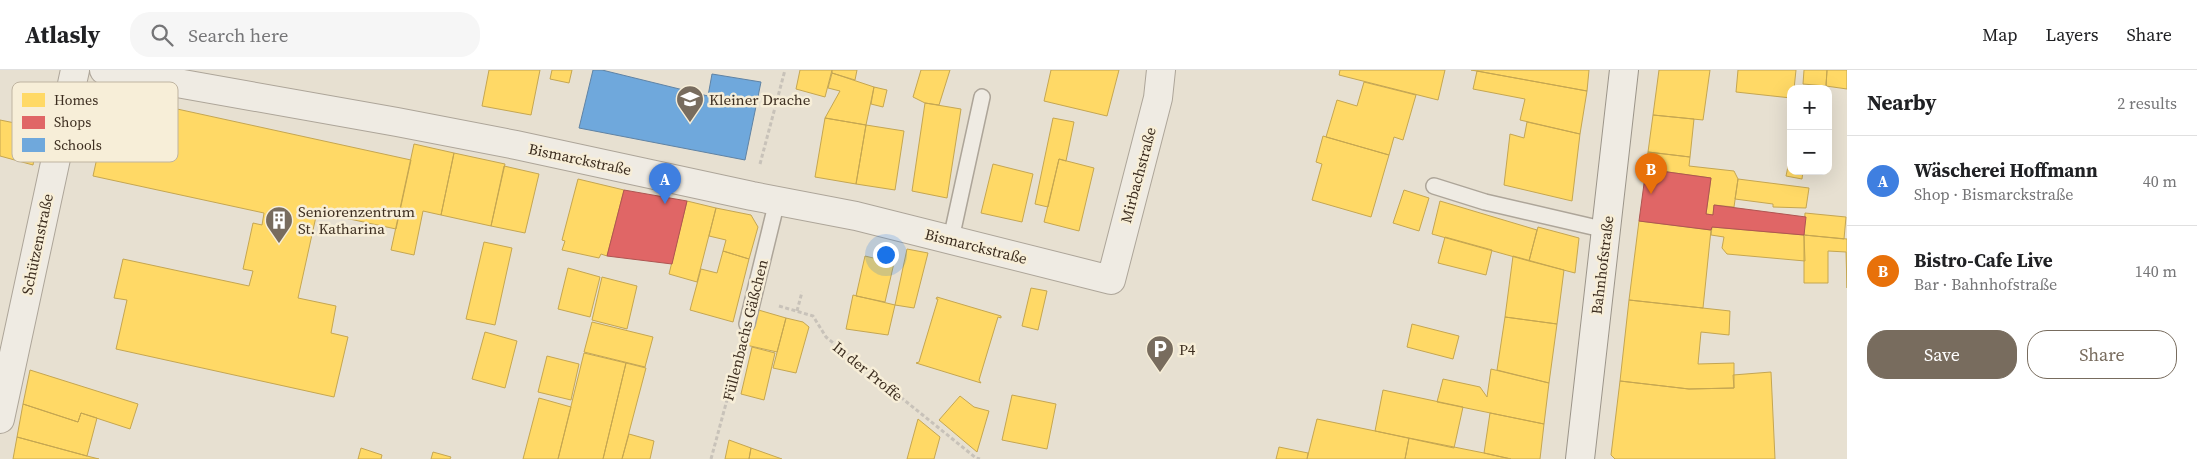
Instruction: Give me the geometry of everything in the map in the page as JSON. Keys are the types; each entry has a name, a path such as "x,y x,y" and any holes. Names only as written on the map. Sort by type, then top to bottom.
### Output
{"street":[{"name":"Bismarckstraße","path":"104,70 172,82"},
{"name":"Mirbachstraße","path":"1111,280 1158,98 1161,70"},
{"name":"Bahnhofstraße","path":"1580,459 1624,70"},
{"name":"Bismarckstraße","path":"178,83 406,123 764,199 856,216 1111,280"},
{"name":"Schützenstraße","path":"0,419 55,162"}],"lane":[{"path":"951,239 982,97"},
{"path":"1434,186 1486,202 1606,230"},
{"name":"Füllenbachs Gäßchen","path":"747,324 753,298 764,199"}],"path":[{"path":"764,199 785,70"},
{"path":"797,311 802,292"},
{"name":"In der Proffe","path":"753,298 813,316 826,337 976,458 980,459"},
{"name":"Füllenbachs Gäßchen","path":"711,459 747,324"}],"building: Homes":[{"path":"489,70 540,70 531,115 482,106"},
{"path":"552,70 572,70 569,83 550,79"},
{"path":"800,70 832,70 825,97 796,89"},
{"path":"832,70 857,70 855,80 832,73"},
{"path":"921,70 950,70 939,105 925,103 913,97"},
{"path":"1051,70 1119,70 1107,116 1044,101"},
{"path":"1340,70 1445,70 1438,100 1339,75"},
{"path":"1471,70 1589,70 1587,91"},
{"path":"1659,70 1710,70 1703,120 1653,115"},
{"path":"1738,70 1796,70 1794,85 1787,85 1787,98 1736,92"},
{"path":"1804,70 1827,70 1826,85 1803,84"},
{"path":"1827,70 1847,70 1847,89 1826,85"},
{"path":"1477,71 1587,91 1580,134 1520,120 1525,99 1473,89"},
{"path":"832,73 874,87 866,125 825,118 840,91 828,88"},
{"path":"1364,82 1416,95 1403,140 1394,137 1389,155 1326,137 1337,100 1357,106"},
{"path":"874,87 887,90 883,107 871,104"},
{"path":"925,103 961,109 947,198 912,191"},
{"name":"Seniorenzentrum St. Katharina","path":"178,109 411,160 396,229 317,212 298,298 336,306 331,333 348,337 334,397 116,349 127,300 114,298 123,259 249,286 253,271 243,269 253,223 262,225 264,213 93,176 96,162 178,162"},
{"path":"1653,115 1694,119 1690,157 1648,152"},
{"path":"825,118 866,125 856,184 815,177"},
{"path":"1053,118 1074,122 1066,161 1059,159 1048,207 1035,204"},
{"path":"0,120 12,122 12,159 0,156"},
{"path":"1527,122 1580,134 1572,201 1504,185 1510,134 1524,138"},
{"path":"866,125 904,131 895,190 856,184"},
{"path":"1323,136 1389,155 1371,217 1312,200 1322,164 1316,162"},
{"path":"414,144 454,153 441,215 423,211 414,255 391,250"},
{"path":"1648,152 1690,157 1689,166 1734,171 1738,179 1734,207 1714,205 1713,215 1706,214 1711,178 1646,169"},
{"path":"454,153 505,164 491,226 441,215"},
{"path":"1059,159 1094,168 1079,231 1044,222"},
{"path":"22,162 34,162 33,165"},
{"path":"993,164 1033,174 1022,222 981,213"},
{"path":"504,166 539,174 525,233 491,226"},
{"path":"1787,171 1787,175 1802,175 1802,179 1786,176"},
{"path":"578,179 624,190 607,256 601,254 599,258 562,250 565,241 562,240"},
{"path":"1738,179 1809,188 1806,208 1773,207 1773,204 1735,199"},
{"path":"1404,190 1429,198 1419,231 1393,223"},
{"path":"687,201 716,208 697,282 669,274"},
{"path":"1440,201 1537,230 1529,261 1432,234"},
{"path":"716,208 751,215 758,227 749,259 723,251 726,240 709,236"},
{"path":"1805,213 1846,217 1844,239 1804,235"},
{"path":"1639,221 1711,230 1703,308 1629,300"},
{"path":"1538,227 1579,238 1575,273 1529,261"},
{"path":"1712,227 1804,235 1805,261 1727,254 1722,248 1724,237 1711,235"},
{"path":"1804,235 1847,239 1847,288 1846,252 1828,251 1828,283 1804,283"},
{"path":"1445,237 1492,250 1486,275 1438,263"},
{"path":"484,242 512,248 495,325 466,319"},
{"path":"907,249 928,253 914,308 895,305"},
{"path":"723,251 749,259 733,322 690,310 701,269 717,273"},
{"path":"865,256 894,263 885,302 856,296"},
{"path":"1513,256 1564,270 1557,324 1505,317"},
{"path":"568,268 600,277 590,317 558,309"},
{"path":"602,277 637,286 627,329 592,320"},
{"path":"1031,288 1047,291 1038,330 1022,326"},
{"path":"853,295 895,305 888,335 846,329"},
{"path":"937,297 1001,316 1001,318 998,317 979,380 981,383 916,363 919,362"},
{"path":"1629,300 1730,311 1729,335 1701,332 1698,364 1734,363 1734,388 1689,389 1620,381"},
{"path":"755,309 786,318 777,352 746,345"},
{"path":"1505,317 1557,324 1549,383 1497,370"},
{"path":"786,318 803,322 809,327 796,373 773,368"},
{"path":"592,322 653,337 645,367 584,352"},
{"path":"1412,324 1459,336 1453,359 1407,347"},
{"path":"485,332 517,341 505,388 472,379"},
{"path":"752,347 775,353 764,400 741,394"},
{"path":"584,353 626,363 603,459 558,459"},
{"path":"547,356 579,364 571,400 538,392"},
{"path":"626,363 646,368 622,459 603,459"},
{"path":"1491,369 1549,383 1544,424 1437,402 1443,379 1480,387 1487,397"},
{"path":"30,370 138,404 130,429 81,413 78,422 23,404"},
{"path":"1771,372 1775,459 1615,459 1611,455 1620,381 1689,389 1734,388 1733,375"},
{"path":"1383,390 1463,407 1454,448 1375,431"},
{"path":"1012,395 1056,404 1047,449 1002,440"},
{"path":"960,396 974,407 989,411 977,452 939,420"},
{"path":"539,398 571,407 558,459 523,459"},
{"path":"23,404 78,422 81,413 97,418 87,456 17,437"},
{"path":"1490,413 1544,424 1540,459 1511,459 1484,453"},
{"path":"918,419 940,437 934,459 907,459"},
{"path":"1317,419 1409,438 1405,459 1307,459"},
{"path":"629,434 654,441 650,459 622,459"},
{"path":"17,437 87,456 99,459 13,459"},
{"path":"1409,438 1484,453 1511,459 1405,459"},
{"path":"729,440 751,448 749,459 725,459"},
{"path":"1279,447 1308,453 1307,459 1276,459"},
{"path":"361,448 382,455 381,459 358,459"},
{"path":"751,448 782,459 749,459"},
{"path":"433,452 451,457 450,459 431,459"}],"building: Shops":[{"path":"1646,169 1711,178 1706,214 1713,215 1714,205 1806,217 1804,235 1712,227 1711,230 1639,221"},
{"path":"624,190 687,201 672,264 607,256"}],"building: Schools":[{"path":"593,70 602,70 708,96 712,74 761,82 745,160 579,128"}],"place":[{"name":"Kleiner Drache","path":"690,123"},
{"name":"Bistro-Cafe Live","path":"1651,194"},
{"name":"Wäscherei Hoffmann","path":"665,204"},
{"name":"Seniorenzentrum St. Katharina","path":"279,244"},
{"name":"P4","path":"1160,373"}]}
